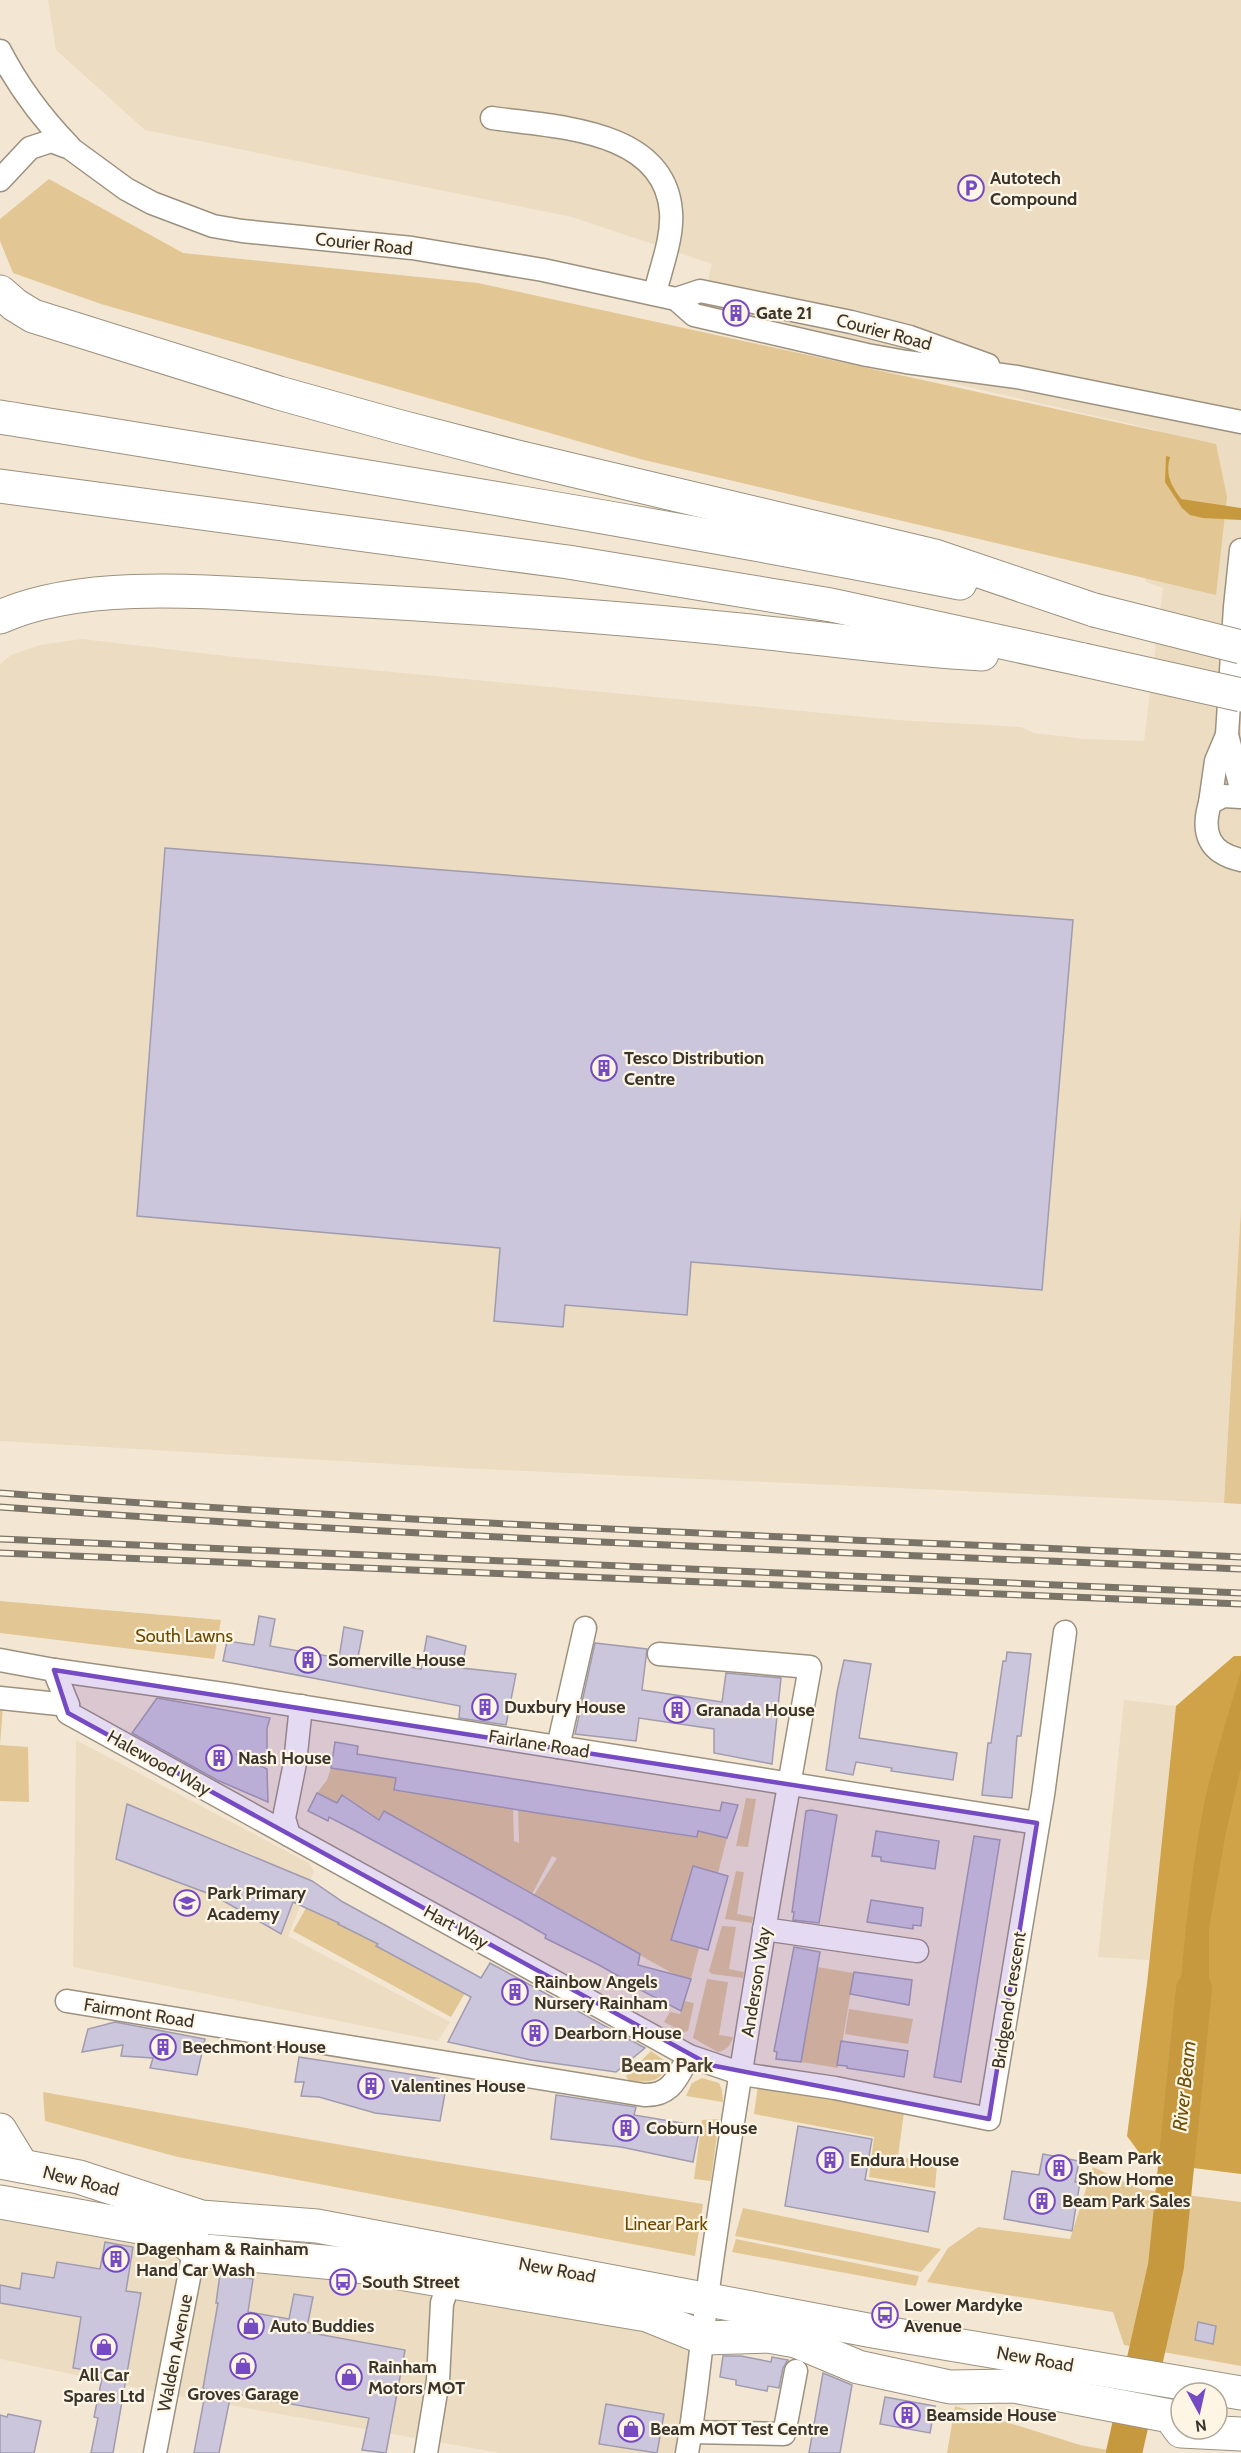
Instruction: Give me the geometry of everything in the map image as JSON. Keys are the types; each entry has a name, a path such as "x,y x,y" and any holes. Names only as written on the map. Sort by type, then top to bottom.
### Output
{"main road":[{"path":"0,292 33,316 279,393 517,457 935,556 1094,610"},
{"path":"0,417 432,487 768,546 1094,610 1241,647"},
{"path":"0,486 579,563 831,605 1241,695"},
{"path":"0,617 37,603 82,595 170,592 249,594 459,606 741,630 920,651 1084,660"},
{"path":"0,2130 11,2164"},
{"name":"New Road","path":"11,2164 79,2177 201,2217 317,2226 451,2267 647,2315 704,2338 768,2336 796,2341 858,2367 950,2387 1113,2388"},
{"name":"New Road","path":"0,2202 173,2233 195,2250 346,2264 451,2267 707,2298 873,2331 1113,2388"},
{"path":"1113,2388 1194,2385 1241,2393"},
{"path":"1113,2388 1170,2416 1181,2431 1241,2434"}],"street":[{"name":"Courier Road","path":"0,51 31,102 70,148 126,189 152,203 213,226 412,248 543,270 666,296 694,315 896,360 1017,377 1241,422"},
{"path":"492,118 598,135 633,150 652,165 664,184 671,211 666,296"},
{"name":"Courier Road","path":"0,180 34,145 51,141 70,148"},
{"path":"1241,550 1227,735 1216,761 1206,831 1210,842 1222,853 1241,860"},
{"path":"1227,735 1241,788"},
{"path":"1210,803 1223,796 1241,797"},
{"path":"558,1748 585,1628"},
{"name":"Bridgend Crescent","path":"742,2074 835,2088 989,2119 1065,1632"},
{"name":"Anderson Way","path":"659,1654 810,1667 764,1929 707,2298 704,2338"},
{"path":"0,1660 47,1669"},
{"name":"Fairlane Road","path":"47,1669 301,1706 1037,1823"},
{"name":"Halewood Way","path":"47,1669 68,1705 68,1713 289,1835"},
{"path":"0,1698 68,1705"},
{"path":"289,1835 284,1818 295,1763 301,1706"},
{"name":"Hart Way","path":"289,1835 689,2056 742,2074"},
{"path":"764,1929 917,1951"},
{"name":"Fairmont Road","path":"67,2001 644,2095 656,2095 671,2087 689,2056"},
{"name":"Walden Avenue","path":"155,2453 201,2217"},
{"path":"426,2453 438,2380 442,2303 451,2267"},
{"path":"704,2338 689,2443 783,2444 796,2371"}],"highlighted area":[{"path":"54,1670 1037,1823 989,2119 710,2065 68,1713"}],"shaded area":[{"path":"48,0 1241,0 1241,1208 1224,1503 460,1468 0,1441 0,664 11,655 40,645 82,639 235,657 897,720 1021,727 1034,733 1085,739 1144,741 1163,588 1146,582 1145,565 1144,514 1157,430 698,325 712,264 572,217 145,130 56,50"},
{"path":"1166,456 1170,457 1168,469 1170,480 1181,499 1241,508 1241,520 1190,515 1182,508 1165,482"},
{"path":"1234,1656 1241,1656 1241,2174 1146,2162 1127,2136 1147,1984 1176,1706"},
{"path":"1241,1670 1241,1768 1226,1832 1209,1928 1209,2002 1202,2037 1176,2038 1196,1847 1214,1764"},
{"path":"1124,1700 1176,1706 1149,1960 1098,1957"},
{"name":"Park Primary Academy","path":"76,1740 309,1863 314,1871 288,1936 450,2022 438,2041 73,1967"},
{"path":"0,2214 704,2338 687,2453 500,2453 167,2394 0,2359"}],"green space":[{"path":"49,179 183,253 478,283 1216,444 1227,497 1216,595 640,459 101,304 13,273 0,241 0,219"},
{"path":"1241,1208 1241,1504 1224,1503"},
{"name":"South Lawns","path":"0,1601 221,1620 214,1659 0,1633"},
{"path":"0,1707 3,1707 0,1745"},
{"path":"0,1745 28,1747 29,1802 0,1801"},
{"path":"331,1768 396,1778 513,1807 514,1841 519,1843 518,1809 698,1831 727,1838 718,1873 694,1866 672,1939 699,1948 691,1979 677,1976 534,1895 557,1858 552,1856 531,1896 384,1812 378,1822 335,1806 330,1799 317,1793 327,1780"},
{"path":"746,1798 756,1799 748,1847 736,1846"},
{"path":"736,1871 744,1872 737,1914 753,1917 752,1923 725,1919"},
{"path":"306,1908 340,1921 339,1924 379,1942 377,1946 465,1993 451,2017 293,1931"},
{"path":"722,1926 736,1927 729,1969 744,1972 743,1978 712,1974 709,1971"},
{"path":"817,1967 854,1973 838,2068 801,2062"},
{"path":"707,1979 728,1982 719,2035 733,2037 728,2047 718,2052 693,2038"},
{"path":"684,2001 694,2003 688,2031 683,2032 664,2022 670,2012 680,2014"},
{"path":"849,2009 913,2019 908,2044 845,2034"},
{"path":"651,2051 665,2061 662,2074 654,2080 629,2081 626,2076"},
{"path":"702,2078 719,2083 723,2102 686,2096 692,2083"},
{"path":"758,2085 905,2105 898,2156 937,2164 935,2188 869,2177 874,2137 754,2114"},
{"name":"Linear Park","path":"43,2092 404,2156 703,2204 695,2256 178,2157 45,2121"},
{"path":"719,2119 711,2181 694,2179 702,2120"},
{"path":"1093,2167 1140,2189 1241,2202 1241,2366 1124,2345 1113,2312 927,2282 948,2248 978,2227 1070,2239"},
{"name":"Linear Park","path":"743,2208 941,2249 921,2272 735,2236"},
{"path":"736,2239 919,2276 916,2286 732,2252"},
{"path":"955,2406 1080,2445 1124,2453 947,2453"}],"building":[{"name":"Tesco Distribution Centre","path":"165,848 1073,920 1042,1290 691,1262 687,1315 565,1305 563,1327 494,1321 500,1248 137,1216"},
{"name":"Somerville House","path":"259,1616 275,1619 270,1646 339,1658 344,1627 363,1631 358,1657 421,1669 427,1636 466,1646 462,1668 516,1674 506,1725 459,1718 460,1706 223,1661 227,1641 254,1645"},
{"name":"Granada House","path":"595,1643 647,1649 642,1690 722,1702 726,1673 781,1678 772,1764 714,1753 714,1729 639,1718 636,1741 575,1734"},
{"path":"1007,1652 1031,1654 1021,1736 1017,1736 1012,1798 982,1795 988,1743 991,1743 1003,1661 1006,1661"},
{"path":"844,1660 871,1664 859,1738 957,1753 953,1780 891,1771 892,1768 856,1762 853,1775 826,1770"},
{"name":"Nash House","path":"157,1698 270,1718 267,1728 267,1759 236,1754 267,1769 268,1802 217,1780 132,1733"},
{"path":"335,1742 358,1746 357,1754 597,1792 720,1811 722,1802 738,1805 727,1838 698,1831 697,1837 550,1815 394,1790 396,1778 331,1768"},
{"path":"317,1793 337,1803 342,1795 379,1820 384,1811 640,1954 638,1965 691,1979 681,2011 545,1938 546,1935 520,1920 354,1830 329,1817 328,1821 308,1811"},
{"path":"127,1804 312,1881 343,1902 481,1978 490,1963 645,2048 616,2072 531,2060 448,2042 471,1997 376,1946 378,1944 293,1902 281,1934 215,1896 116,1859"},
{"path":"806,1811 837,1815 819,1923 793,1920 794,1912 792,1912"},
{"path":"876,1831 939,1841 935,1869 881,1861 881,1857 872,1856"},
{"path":"974,1836 1000,1840 961,2082 934,2077"},
{"path":"693,1866 728,1876 708,1950 671,1940"},
{"path":"871,1900 923,1908 921,1926 913,1925 913,1929 867,1922"},
{"path":"794,1947 820,1952 801,2062 776,2059 777,2052 774,2051"},
{"path":"854,1972 912,1980 909,2005 850,1994"},
{"name":"Beechmont House","path":"115,2022 205,2039 197,2075 150,2068 153,2058 121,2056 123,2045 82,2052 88,2029"},
{"path":"841,2041 908,2051 904,2077 837,2065"},
{"name":"Valentines House","path":"299,2057 442,2079 438,2091 445,2093 440,2121 375,2113 319,2097 301,2096 304,2082 295,2082"},
{"name":"Coburn House","path":"556,2095 636,2107 634,2115 700,2126 693,2162 621,2147 551,2139"},
{"name":"Endura House","path":"798,2126 872,2139 865,2180 935,2192 928,2232 785,2206"},
{"name":"Beam Park Sales","path":"1043,2154 1079,2161 1075,2182 1080,2182 1072,2231 1004,2219 1012,2171 1039,2175"},
{"path":"105,2242 133,2247 126,2291 141,2293 113,2453 91,2453 98,2418 94,2417 103,2373 73,2368 81,2317 0,2303 0,2285 20,2289 22,2273 54,2278 57,2262 100,2269"},
{"path":"220,2274 253,2279 248,2312 289,2319 294,2294 313,2297 306,2332 405,2350 386,2453 362,2450 369,2418 231,2393 219,2453 194,2453 206,2389 203,2388 218,2303 216,2303"},
{"path":"1198,2322 1216,2326 1213,2344 1195,2340"},
{"path":"723,2356 741,2356 771,2362 772,2357 788,2360 783,2368 779,2388 768,2386 767,2391 736,2385 736,2380 720,2377"},
{"path":"823,2373 852,2385 840,2453 809,2453"},
{"name":"Beamside House","path":"885,2397 935,2406 930,2433 880,2424"},
{"name":"Beam MOT Test Centre","path":"606,2404 664,2414 657,2453 599,2444"},
{"path":"8,2414 41,2421 34,2453 0,2453 0,2415 7,2417"}],"waterway":[{"name":"River Beam","path":"1124,2453 1166,2266 1194,1989"}],"railway":[{"path":"0,1493 465,1522 1241,1557"},
{"path":"0,1507 465,1535 1241,1569"},
{"path":"0,1539 1241,1593"},
{"path":"0,1553 1241,1604"}],"place":[{"name":"Autotech Compound","path":"971,188"},
{"name":"Gate 21","path":"736,313"},
{"name":"Tesco Distribution Centre","path":"604,1068"},
{"name":"Somerville House","path":"308,1660"},
{"name":"Duxbury House","path":"485,1707"},
{"name":"Granada House","path":"677,1710"},
{"name":"Nash House","path":"219,1758"},
{"name":"Park Primary Academy","path":"187,1903"},
{"name":"Rainbow Angels Nursery Rainham","path":"515,1992"},
{"name":"Dearborn House","path":"535,2033"},
{"name":"Beechmont House","path":"163,2047"},
{"name":"Valentines House","path":"371,2086"},
{"name":"Coburn House","path":"626,2128"},
{"name":"Endura House","path":"830,2160"},
{"name":"Beam Park Show Home","path":"1059,2168"},
{"name":"Beam Park Sales","path":"1042,2201"},
{"name":"Dagenham & Rainham Hand Car Wash","path":"116,2259"},
{"name":"South Street","path":"343,2282"},
{"name":"Lower Mardyke Avenue","path":"885,2315"},
{"name":"Auto Buddies","path":"251,2326"},
{"name":"All Car Spares Ltd","path":"104,2347"},
{"name":"Groves Garage","path":"243,2366"},
{"name":"Rainham Motors MOT","path":"349,2377"},
{"name":"Beamside House","path":"907,2415"},
{"name":"Beam MOT Test Centre","path":"631,2429"}],"district":[{"name":"Beam Park","path":"667,2065"}]}
